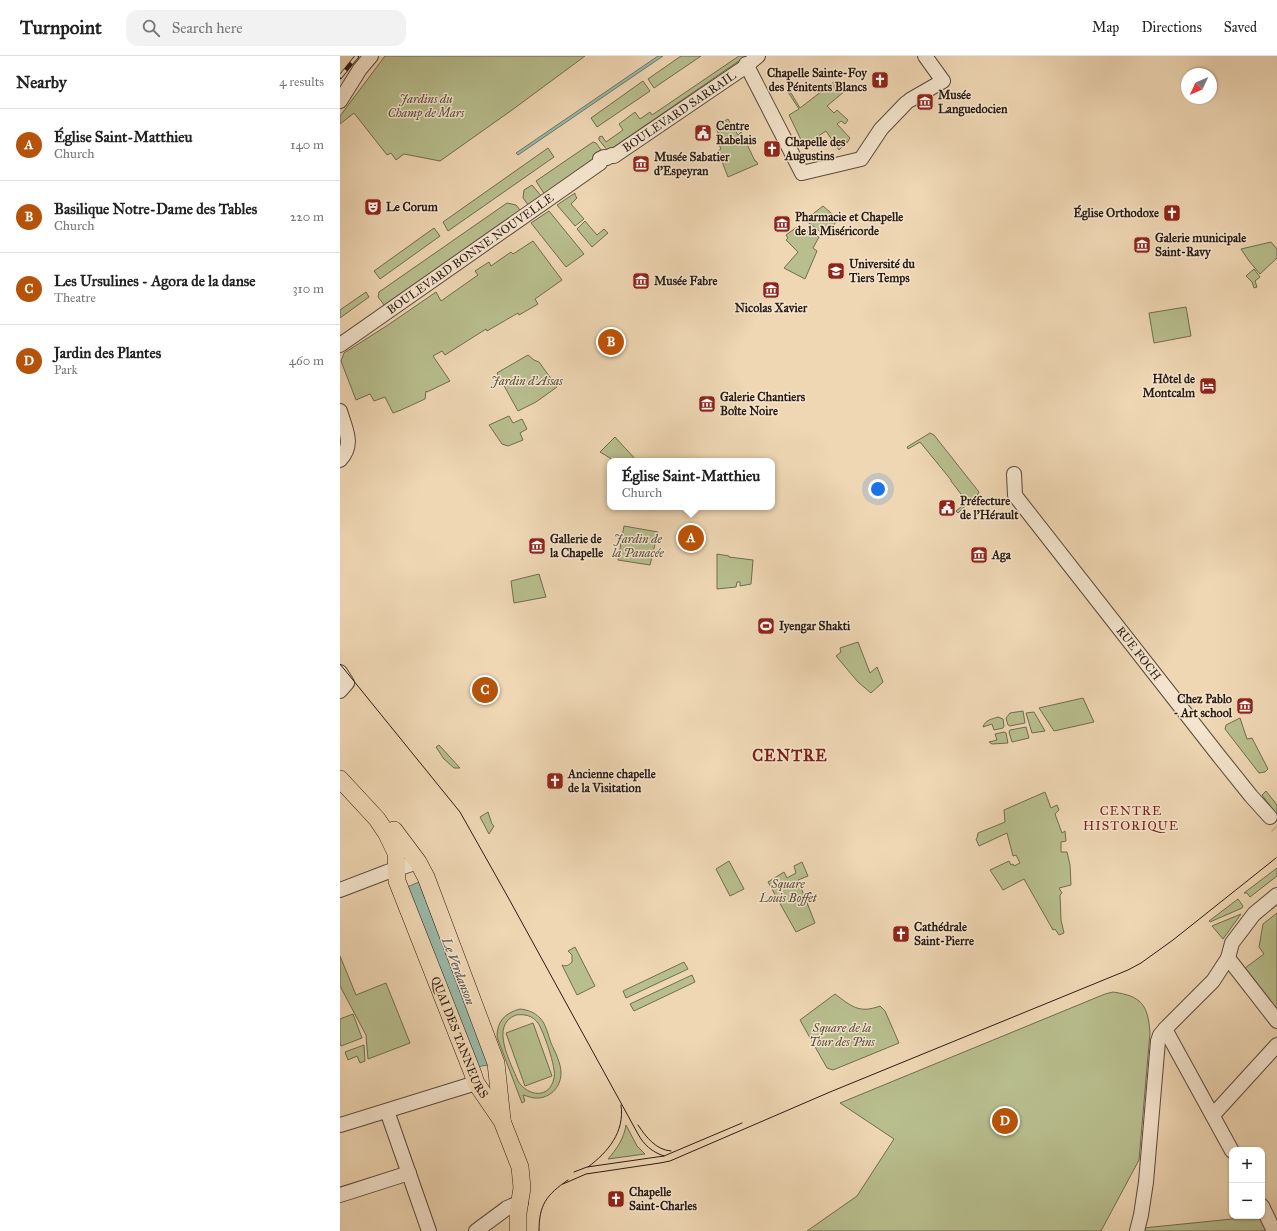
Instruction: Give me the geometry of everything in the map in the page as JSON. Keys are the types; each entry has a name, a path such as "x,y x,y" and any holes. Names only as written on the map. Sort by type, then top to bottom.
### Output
{"main road":[{"path":"340,769 385,818 406,848 418,862 426,877 497,1068 502,1121"},
{"name":"QUAI DES TANNEURS","path":"340,779 377,819 387,834 396,853 397,881 474,1078 502,1121 520,1167 522,1188 521,1202 518,1213 518,1231"},
{"path":"474,1078 484,1084 492,1080 497,1074"}],"street":[{"path":"340,91 372,56"},
{"path":"752,60 802,173 861,159 882,129 908,101 943,81 925,56"},
{"name":"BOULEVARD SARRAIL","path":"607,158 612,153 742,64 752,60"},
{"path":"340,101 360,69"},
{"name":"BOULEVARD BONNE NOUVELLE","path":"340,345 607,158"},
{"path":"340,411 349,445 346,453 340,460"},
{"name":"RUE FOCH","path":"1015,480 1015,495 1224,762 1273,821"},
{"path":"340,890 418,862"},
{"path":"1137,1231 1146,1182 1158,1041 1165,1029 1214,980 1228,958 1232,943 1254,914 1277,895"},
{"path":"1228,958 1277,1021"},
{"path":"1165,1029 1230,1147"},
{"path":"1213,1115 1277,1045"},
{"path":"340,1125 388,1110 474,1078"},
{"path":"388,1110 429,1231"},
{"path":"340,1195 409,1173"},
{"path":"476,1231 507,1208 521,1202"},
{"path":"1265,1212 1274,1231"}],"green space":[{"name":"Jardins du Champ de Mars","path":"385,56 585,56 440,161 404,154 396,160 391,153 387,155 354,113 340,124 340,116"},
{"path":"681,56 701,56 654,88 648,79"},
{"path":"739,56 746,56 608,151 599,140 599,137 602,136 606,142 623,130 619,124 635,112 640,119 650,112 652,115"},
{"path":"643,81 650,91 597,127 591,118"},
{"path":"835,81 845,91 827,106 834,113 837,110 848,120 845,124 841,121 837,124 850,138 847,143 846,141 842,142 843,146 839,150 826,131 811,141 809,138 802,142 789,115 799,109 788,92 791,93 800,108"},
{"path":"728,119 738,135 741,132 755,161 758,164 728,177 718,151 721,149 716,137 719,135 715,126"},
{"path":"593,142 596,143 604,154 545,195 536,181"},
{"path":"548,148 554,157 448,231 443,222"},
{"path":"532,185 542,197 529,206 523,198 524,190"},
{"path":"575,193 577,198 571,204 584,219 575,226 557,205"},
{"path":"507,203 516,205 520,210 519,213 385,306 378,297 379,292"},
{"path":"823,206 838,219 826,236 805,220"},
{"path":"549,211 584,254 566,267 531,223"},
{"path":"585,221 597,235 604,229 608,233 592,247 577,229"},
{"path":"797,227 819,237 813,248 817,251 805,279 784,268 798,252 786,240 788,238 786,235"},
{"path":"434,228 440,236 380,279 374,271"},
{"path":"533,241 562,280 535,299 538,304 519,315 518,313 487,331 486,329 445,355 442,351 433,356 450,381 427,392 426,391 425,399 393,413 385,397 374,401 370,394 356,400 341,361 344,353 436,292 441,301 478,275 475,271 489,262 491,266 511,252 513,254"},
{"path":"1271,242 1277,249 1277,258 1260,274 1241,249"},
{"path":"1254,269 1260,277 1255,281 1257,287 1254,288 1252,282 1246,276"},
{"path":"366,292 369,297 340,318 340,310"},
{"path":"1186,307 1191,336 1154,343 1149,313"},
{"name":"Jardin d'Assas","path":"528,355 539,362 557,387 536,402 518,411 497,373"},
{"path":"509,416 513,423 522,419 527,429 520,433 523,440 508,446 502,444 489,425"},
{"path":"930,433 934,435 979,492 958,513 956,511 967,502 951,480 920,442 908,449 907,447"},
{"path":"615,437 634,458 610,458 600,452"},
{"name":"Jardin de la Panacée","path":"624,526 658,532 650,565 618,560"},
{"path":"717,554 753,560 751,584 740,586 740,582 737,582 736,587 717,589"},
{"path":"539,574 546,597 514,603 511,581"},
{"path":"858,642 870,673 877,667 883,682 871,693 858,682 836,656 841,652 840,648"},
{"path":"1083,698 1094,722 1054,731 1039,708"},
{"path":"1023,711 1025,723 1010,726 1008,725 1006,718 1010,713"},
{"path":"1034,712 1045,731 1032,733 1026,713"},
{"path":"998,717 1003,719 1003,728 994,730 992,724 983,727 987,721"},
{"path":"1240,718 1247,739 1252,738 1268,769 1265,772 1259,773 1225,729 1226,725"},
{"path":"1026,727 1029,738 1012,742 1009,732 1010,730"},
{"path":"1006,733 1008,743 992,744 989,742 997,740 995,734"},
{"path":"439,745 460,768 454,768 444,759 436,747"},
{"path":"1266,791 1277,805 1277,815 1262,795"},
{"path":"1045,792 1051,808 1057,805 1059,810 1055,814 1062,833 1065,831 1066,841 1061,842 1061,852 1067,852 1070,865 1071,885 1059,888 1062,893 1060,895 1061,920 1064,933 1059,935 1055,929 1053,930 1024,879 1003,890 990,870 1009,861 1011,865 1013,864 1014,866 1020,863 1016,855 1013,856 1007,833 979,846 976,839 978,833 1005,822 1004,810"},
{"path":"488,812 494,826 489,834 480,817"},
{"path":"729,861 744,889 730,896 716,869"},
{"name":"Square Louis Boffet","path":"802,862 808,876 798,880 815,923 796,932 768,882 784,872 787,878 796,873 794,866"},
{"path":"1277,868 1277,876 1250,897 1247,893 1244,893"},
{"path":"1238,899 1243,906 1242,908 1210,922 1209,921"},
{"path":"1277,913 1277,1009 1245,968 1264,954 1259,947 1263,924"},
{"path":"1241,914 1223,939 1212,926"},
{"path":"575,947 595,986 577,995 562,965 565,966 572,962 572,955 568,951"},
{"path":"340,956 356,995 386,983 410,1043 368,1059 366,1035 340,986"},
{"path":"684,962 688,969 626,998 623,991"},
{"path":"692,975 695,982 634,1011 630,1004"},
{"path":"1113,992 1130,996 1141,1003 1145,1008 1150,1033 1139,1160 1101,1231 807,1231 857,1196 894,1139 840,1103"},
{"name":"Square de la Tour des Pins","path":"835,994 856,1008 866,1009 880,1006 885,1011 899,1043 833,1070 827,1068 800,1020"},
{"path":"520,1009 528,1011 535,1014 542,1020 561,1069 559,1083 554,1091 540,1098 523,1095 525,1101 522,1103 497,1037 500,1022 506,1015","holes":["516,1015 525,1015 536,1020 543,1033 549,1050 554,1078 552,1085 548,1090 543,1092 533,1093 522,1086 518,1081 507,1055 503,1036 504,1027 508,1020"]},
{"path":"353,1014 362,1038 341,1046 340,1019"},
{"path":"533,1023 552,1076 525,1086 506,1033"},
{"path":"364,1045 365,1061 360,1063 357,1056 348,1060 345,1052"},
{"path":"626,1125 637,1146 645,1154 608,1159 620,1143"},
{"path":"1232,1219 1263,1219 1267,1231 1143,1231 1143,1228"}],"shaded area":[{"path":"658,56 663,56 518,155 516,153"},
{"path":"419,882 489,1065 481,1066 479,1068 407,887"}],"tram line":[{"path":"340,664 460,812 638,1134 649,1148 664,1156"},
{"path":"563,1184 586,1174 670,1161 830,1092 1128,970 1141,963 1173,940 1276,858"},
{"path":"588,1167 602,1155 618,1133 622,1115 621,1105"},
{"path":"574,1172 587,1167 664,1156 742,1123"},
{"path":"638,1125 652,1142 661,1148 671,1151"},
{"path":"539,1231 540,1214 545,1201 560,1185 568,1180"}],"railway":[{"path":"340,77 357,56"}],"place":[{"name":"Chapelle Sainte-Foy des Pénitents Blancs","path":"880,80"},
{"name":"Musée Languedocien","path":"925,102"},
{"name":"Centre Rabelais","path":"703,133"},
{"name":"Chapelle des Augustins","path":"772,149"},
{"name":"Musée Sabatier d'Espeyran","path":"641,164"},
{"name":"Le Corum","path":"373,207"},
{"name":"Église Orthodoxe","path":"1172,213"},
{"name":"Pharmacie et Chapelle de la Miséricorde","path":"782,224"},
{"name":"Galerie municipale Saint-Ravy","path":"1142,245"},
{"name":"Université du Tiers Temps","path":"836,271"},
{"name":"Musée Fabre","path":"641,281"},
{"name":"Nicolas Xavier","path":"771,290"},
{"name":"Basilique Notre-Dame des Tables","path":"611,342"},
{"name":"Hôtel de Montcalm","path":"1208,386"},
{"name":"Galerie Chantiers Boîte Noire","path":"707,404"},
{"name":"Préfecture de l'Hérault","path":"947,508"},
{"name":"Église Saint-Matthieu","path":"691,538"},
{"name":"Gallerie de la Chapelle","path":"537,546"},
{"name":"Aga","path":"979,555"},
{"name":"Iyengar Shakti","path":"766,626"},
{"name":"Les Ursulines - Agora de la danse","path":"485,690"},
{"name":"Chez Pablo - Art school","path":"1245,706"},
{"name":"Ancienne chapelle de la Visitation","path":"555,781"},
{"name":"Cathédrale Saint-Pierre","path":"901,934"},
{"name":"Jardin des Plantes","path":"1005,1121"},
{"name":"Chapelle Saint-Charles","path":"616,1199"}],"district":[{"name":"CENTRE","path":"790,755"},
{"name":"CENTRE HISTORIQUE","path":"1131,818"}],"water label":[{"name":"Le Verdanson","path":"459,971"}]}
